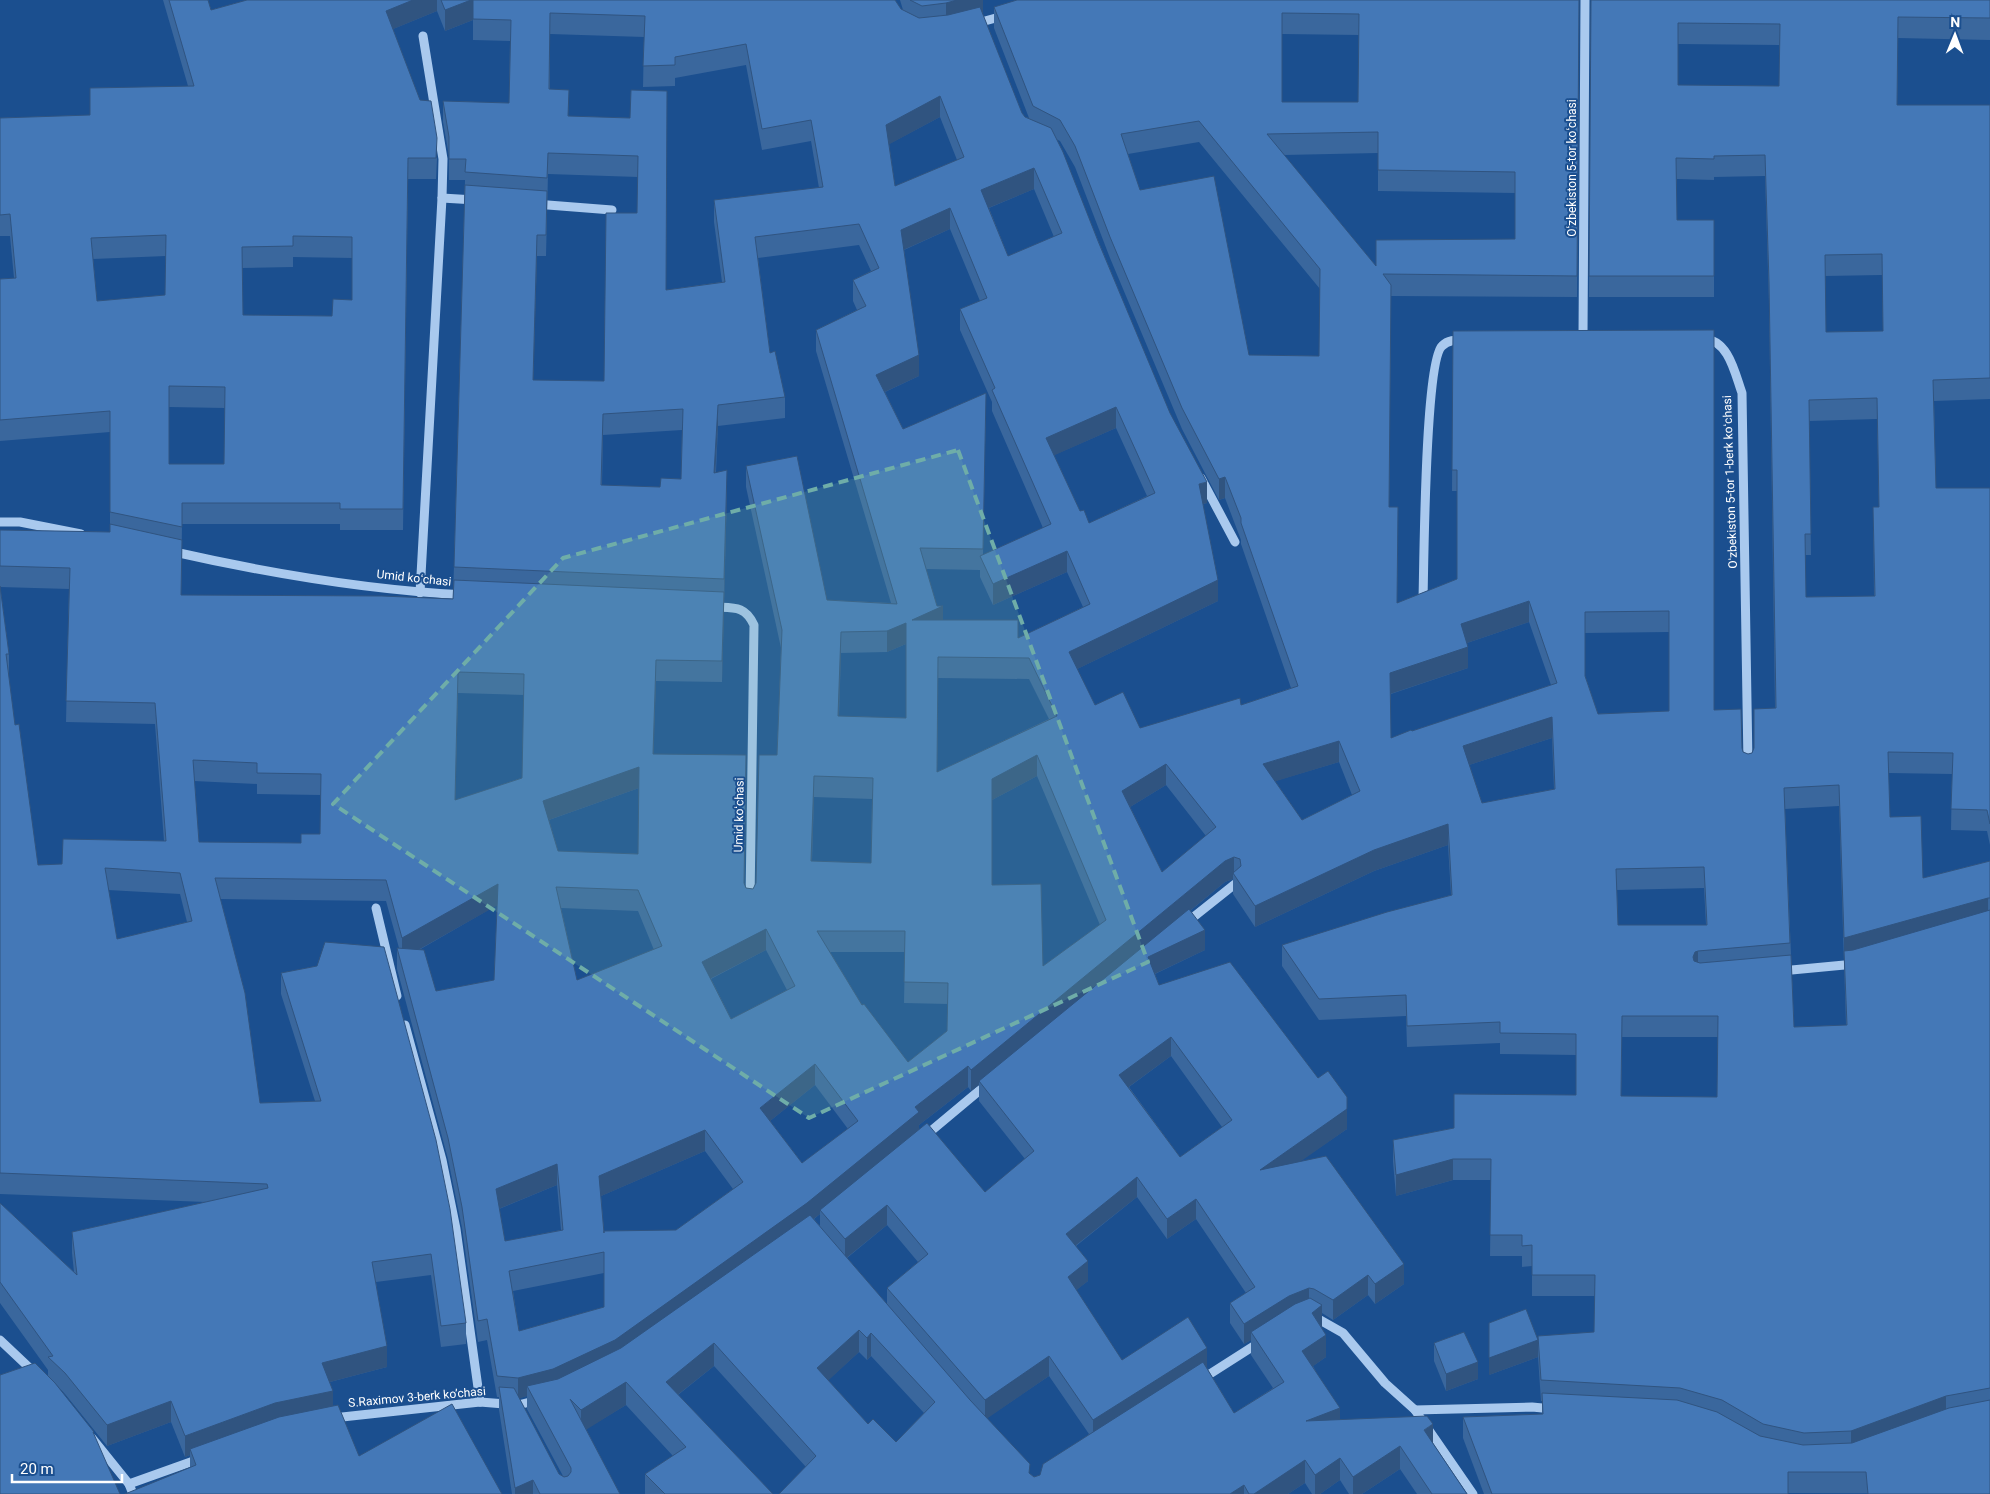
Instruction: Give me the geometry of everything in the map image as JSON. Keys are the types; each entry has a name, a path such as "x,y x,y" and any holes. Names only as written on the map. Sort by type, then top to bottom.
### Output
{"street":[{"name":"Oʻzbekiston 5-tor koʻchasi","path":"1585,0 1578,337 1593,337"},
{"path":"965,26 1011,14"},
{"path":"984,21 988,30"},
{"path":"420,593 443,159 423,36"},
{"path":"442,198 480,201"},
{"path":"527,204 612,210"},
{"name":"Oʻzbekiston 5-tor 1-berk koʻchasi","path":"1692,339 1712,340 1724,349 1742,393 1748,769"},
{"path":"1423,599 1430,394 1436,359 1441,346 1452,340 1471,340"},
{"path":"1194,466 1236,542"},
{"path":"0,522 20,522 93,536"},
{"name":"Umid koʻchasi","path":"157,549 248,568 420,593 478,596"},
{"name":"Umid koʻchasi","path":"702,606 741,610 750,615 754,625 750,904"},
{"path":"1181,927 1235,884"},
{"path":"376,908 398,1002"},
{"path":"1767,972 1851,965 1869,960"},
{"path":"403,1020 442,1160 456,1229 480,1402"},
{"path":"919,1140 996,1077"},
{"path":"1302,1318 1311,1314 1343,1333 1385,1384 1416,1410 1473,1494"},
{"path":"1194,1384 1268,1337"},
{"path":"0,1340 41,1378"},
{"name":"S.Raximov 3-berk koʼchasi","path":"322,1420 341,1416 480,1402 520,1409 545,1398"},
{"path":"1416,1410 1532,1407 1559,1409"},
{"path":"85,1430 129,1484 134,1494"},
{"path":"129,1484 212,1454"}],"highlighted area":[{"path":"958,450 1148,962 809,1118 333,804 563,558"}],"building":[{"path":"169,0 208,0 211,10 247,0 413,0 386,11 420,100 431,101 437,138 436,158 408,158 403,509 340,509 340,503 182,503 182,527 110,512 110,411 0,420 0,279 16,278 10,214 0,215 0,118 90,115 90,88 194,86","holes":["166,235 165,295 97,301 91,238","293,236 352,237 352,300 333,299 332,316 243,315 242,247 293,246","169,386 225,387 224,464 169,464"]},
{"path":"441,0 471,0 445,10"},
{"path":"473,0 895,0 901,9 919,18 948,15 980,7 1022,113 1025,117 1051,128 1063,152 1170,413 1207,482 1199,484 1218,580 1069,652 1095,705 1123,692 1140,728 1240,698 1241,705 1298,686 1241,523 1241,518 1225,477 1219,479 1182,408 1110,237 1075,146 1060,120 1033,106 994,7 1017,0 1579,0 1577,276 1383,274 1391,285 1389,507 1398,507 1397,603 1457,579 1457,470 1452,470 1453,331 1714,330 1714,710 1741,709 1742,748 1743,752 1748,754 1752,753 1754,748 1754,709 1776,708 1765,155 1714,156 1714,159 1676,158 1677,220 1714,220 1714,276 1589,276 1591,0 1990,0 1990,18 1898,17 1897,105 1990,105 1990,378 1933,380 1936,488 1990,488 1990,824 1987,810 1951,809 1953,753 1888,752 1890,817 1921,816 1923,878 1990,861 1990,898 1844,938 1839,785 1784,788 1790,943 1698,951 1695,952 1693,957 1694,961 1700,963 1791,955 1794,1027 1847,1025 1844,951 1990,910 1990,1388 1946,1396 1851,1431 1804,1433 1763,1424 1722,1400 1680,1388 1541,1380 1538,1336 1594,1332 1595,1275 1532,1275 1532,1245 1522,1246 1522,1235 1490,1235 1491,1159 1453,1159 1396,1175 1393,1140 1454,1128 1454,1094 1576,1095 1576,1034 1500,1033 1500,1022 1407,1026 1406,995 1319,999 1282,945 1387,912 1452,895 1448,824 1374,850 1255,906 1233,873 1241,866 1240,859 1234,857 1225,861 971,1070 968,1066 915,1107 919,1112 807,1203 615,1340 553,1369 518,1378 497,1376 487,1319 478,1321 462,1207 448,1138 397,948 424,950 436,991 494,980 498,884 402,938 386,880 215,878 245,993 260,1103 321,1101 281,973 317,966 325,942 384,947 436,1140 450,1209 466,1323 441,1326 431,1254 372,1262 387,1346 322,1363 333,1391 275,1403 185,1436 171,1401 107,1425 65,1373 48,1357 53,1356 0,1282 0,1203 77,1275 72,1232 268,1188 267,1184 0,1173 0,586 9,654 6,654 15,725 19,724 38,865 62,864 63,839 166,841 155,703 66,701 70,568 0,566 0,530 110,532 110,524 182,540 181,595 382,596 453,599 454,580 724,592 722,661 656,660 653,754 746,755 744,883 746,888 753,889 756,883 759,755 777,755 782,630 746,466 797,456 827,600 897,604 816,330 866,306 853,280 879,268 859,224 755,237 770,353 775,351 785,397 718,405 714,473 727,470 724,579 454,567 465,185 547,191 546,235 537,235 533,380 604,381 606,213 637,213 638,156 548,153 547,178 465,172 466,159 449,159 449,137 443,101 509,103 511,20 473,19","holes":["550,13 645,16 643,66 675,65 675,57 746,44 762,129 811,120 823,187 714,200 725,282 666,290 667,91 631,90 630,118 568,116 569,90 549,89","1282,13 1359,14 1358,102 1282,102","1678,23 1780,24 1779,86 1678,85","940,96 964,157 895,186 886,125","1199,121 1320,269 1319,356 1249,355 1214,176 1140,190 1121,134","1378,132 1378,170 1515,172 1515,239 1376,240 1376,266 1267,134","1034,168 1062,233 1008,256 981,190","950,208 987,298 960,309 995,388 992,390 1051,524 980,556 993,584 1067,551 1090,604 1018,638 1018,620 912,620 943,606 937,606 920,548 983,549 986,393 903,429 876,375 919,355 901,230","1882,254 1883,331 1826,332 1825,255","1877,398 1879,507 1873,507 1875,596 1806,597 1805,534 1811,534 1809,400","1116,407 1155,493 1089,523 1084,510 1080,511 1046,438","683,409 681,479 661,478 660,487 601,485 603,414","1529,601 1557,683 1391,738 1390,673 1468,647 1461,624","1669,611 1669,711 1598,714 1585,676 1585,612","906,623 906,718 838,716 841,632 887,631","938,657 1029,658 1057,716 937,772","458,672 524,674 522,778 455,800","1552,717 1555,789 1482,803 1463,746","1339,741 1360,791 1302,820 1263,764","1037,755 1106,920 1043,966 1041,884 992,885 992,779","193,760 257,763 257,773 321,774 320,834 301,834 301,843 199,842","1166,764 1216,827 1162,872 1122,791","639,767 638,854 558,851 543,801","814,776 873,778 871,863 811,861","1704,867 1707,925 1618,925 1616,869","105,868 180,873 192,921 117,939","556,887 638,890 662,946 577,980","766,929 795,986 731,1019 702,962","817,931 905,931 904,982 948,983 947,1031 908,1062 864,1004 862,1005","1622,1016 1718,1016 1717,1097 1621,1096","815,1064 858,1121 802,1163 760,1108","705,1130 743,1182 676,1230 604,1231 604,1233 599,1176","557,1164 563,1230 505,1241 496,1189","604,1252 604,1307 519,1331 509,1271"]},
{"path":"910,0 957,0 922,6"},
{"path":"1189,909 1205,930 1148,957 1159,985 1230,962 1318,1078 1328,1071 1347,1097 1347,1109 1260,1170 1326,1156 1404,1264 1375,1284 1368,1275 1333,1300 1309,1288 1289,1296 1244,1324 1230,1303 1255,1287 1196,1199 1167,1219 1137,1177 1066,1234 1088,1261 1068,1277 1122,1360 1188,1317 1207,1348 1093,1420 1049,1356 985,1400 887,1288 928,1254 887,1205 845,1239 820,1210 927,1123 985,1192 1034,1151 979,1081","holes":["1171,1037 1232,1120 1180,1157 1119,1075"]},
{"path":"810,1215 970,1400 1030,1464 1029,1473 1034,1477 1040,1475 1043,1464 1203,1362 1234,1413 1284,1382 1251,1332 1295,1304 1310,1298 1322,1305 1312,1313 1326,1335 1302,1351 1340,1408 1306,1421 1427,1416 1433,1424 1424,1430 1467,1494 1432,1494 1400,1446 1353,1477 1340,1458 1315,1475 1305,1460 1254,1494 1249,1494 1244,1485 1230,1494 779,1494 816,1456 714,1343 666,1382 773,1494 665,1494 645,1474 686,1447 626,1382 581,1410 570,1399 620,1494 540,1494 533,1480 515,1488 499,1387 514,1388 559,1474 564,1477 568,1476 571,1468 527,1386 558,1379 621,1348","holes":["859,1330 867,1338 871,1333 935,1402 896,1442 873,1419 868,1424 817,1368"]},
{"path":"1526,1309 1538,1340 1489,1358 1489,1323"},
{"path":"1464,1332 1478,1362 1446,1374 1434,1343"},
{"path":"35,1363 55,1383 94,1432 120,1494 0,1494 0,1375"},
{"path":"1542,1393 1677,1400 1717,1412 1760,1436 1803,1445 1852,1443 1949,1408 1990,1400 1990,1494 1868,1494 1866,1472 1788,1472 1788,1494 1492,1494 1463,1417 1543,1414"},
{"path":"452,1404 502,1494 125,1494 196,1465 190,1449 279,1417 338,1405 359,1456"}]}
